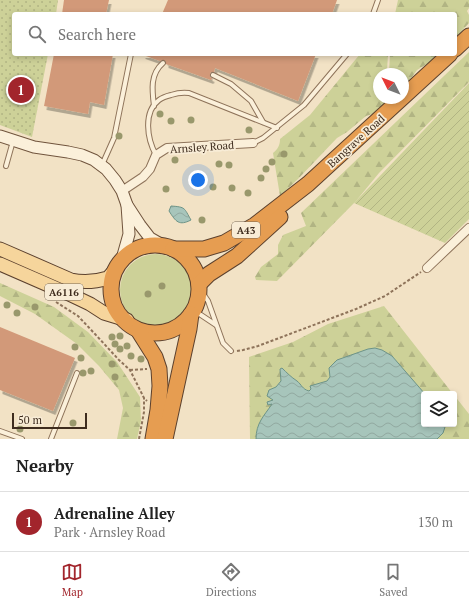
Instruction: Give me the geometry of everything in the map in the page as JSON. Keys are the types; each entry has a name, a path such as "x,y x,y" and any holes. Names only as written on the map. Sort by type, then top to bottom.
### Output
{"highway":[{"path":"457,47 469,36"},
{"name":"Bangrave Road","path":"169,247 204,249 224,243 255,225 308,184 448,56"},
{"name":"Bangrave Road","path":"199,286 209,274 237,256 285,212 308,184"},
{"name":"A43","path":"118,264 131,252 141,247 153,245 169,247"},
{"path":"165,439 192,312 198,297 199,286 195,270 186,258 169,247"},
{"path":"118,264 112,283 112,296 118,309 133,325 155,356 159,369 160,386 158,410 153,439"},
{"path":"133,325 152,334 166,332 179,326 192,312"}],"main road":[{"name":"A6116","path":"0,249 71,280 82,282 91,282 108,278 118,264"},
{"name":"A6116","path":"0,264 69,294 90,304 104,313 133,325"}],"street":[{"path":"0,136 34,147 82,155 94,160 106,169 115,180 122,191 127,205 150,238 169,247"},
{"name":"Arnsley Road","path":"122,191 139,181 147,174 156,155 167,148 253,143"},
{"path":"118,264 128,234 127,205"},
{"path":"427,268 469,228"}],"lane":[{"path":"374,12 378,0"},
{"path":"102,166 114,138 131,56"},
{"path":"253,143 263,138 304,105 316,93 345,56"},
{"path":"154,106 152,83 158,68 163,63"},
{"path":"213,75 231,84 251,101 263,123"},
{"path":"156,155 149,136 149,118 154,106 159,100 182,92 189,93 276,128"},
{"path":"6,166 13,141"},
{"path":"199,286 208,301 223,343 231,352"},
{"path":"192,312 216,325"},
{"path":"51,439 77,373"},
{"path":"0,431 22,439"}],"path":[{"path":"231,352 258,346 356,309 385,296 427,268"},
{"path":"55,301 78,316 130,370 144,398 158,410"},
{"path":"139,439 144,412 144,398"}],"green space":[{"path":"0,0 58,0 56,12 12,12 12,56 48,56 32,137 0,125"},
{"path":"398,0 469,0 469,8 467,11 469,15 469,23 457,36 457,12 395,12"},
{"path":"469,52 469,82 379,173 356,201 277,281 256,280 255,277 261,267 278,254 278,245 283,235 306,226 301,213"},
{"path":"358,56 388,56 387,68 373,68 373,104 385,104 376,113 366,116 347,132 337,138 280,196 273,153 280,143 280,139 310,115"},
{"path":"390,56 437,56 417,70 409,80 409,68 389,68"},
{"path":"469,83 469,219 445,243 354,203"},
{"path":"156,254 176,260 186,270 192,290 186,310 176,320 156,326 136,320 126,310 120,290 126,270 136,260"},
{"path":"0,283 54,307 88,332 117,362 140,397 141,421 137,439 117,439 123,408 119,390 99,366 77,344 35,314 0,296"},
{"path":"384,306 451,391 421,391 421,427 457,427 457,399 469,414 469,439 250,439 249,357 293,342 328,324"}],"water":[{"path":"171,206 184,209 191,220 183,223 178,222 169,211"},
{"path":"375,348 382,350 392,356 422,391 421,391 421,427 445,427 443,433 437,439 256,439 257,428 263,416 272,404 268,405 267,402 273,400 267,396 269,390 276,387 281,381 280,369 282,368 299,382 303,388 309,391 311,389 310,386 327,381 330,377 329,368 337,360"}],"building":[{"path":"64,0 109,0 106,12 62,12"},
{"path":"168,0 337,0 333,12 163,12"},
{"path":"54,56 113,56 104,105 90,102 88,114 44,106"},
{"path":"146,56 315,56 298,101 215,68 214,72 211,72 210,74 210,77 212,78 211,80 166,64 164,60 160,61"},
{"path":"0,327 75,358 53,411 0,390"}],"place":[{"name":"Adrenaline Alley","path":"21,90"}]}
